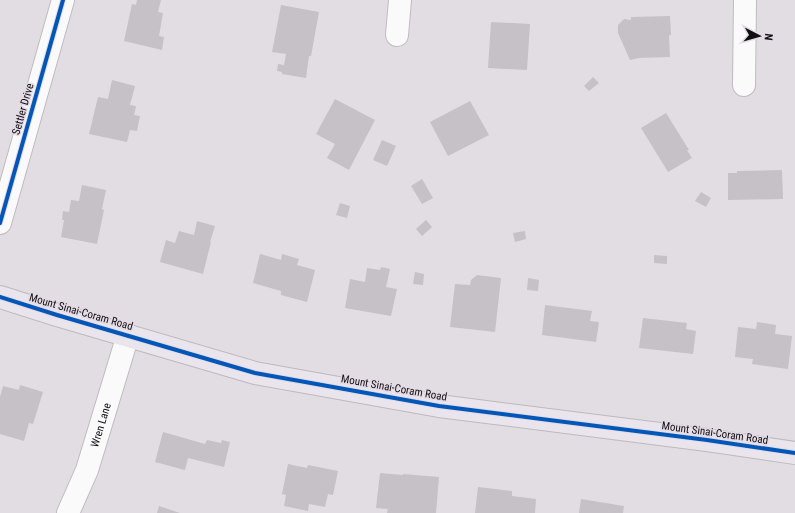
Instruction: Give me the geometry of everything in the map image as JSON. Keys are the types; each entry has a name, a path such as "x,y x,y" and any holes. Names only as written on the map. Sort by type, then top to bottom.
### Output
{"main road":[{"name":"Mount Sinai-Coram Road","path":"0,297 256,373 440,406 707,440 795,453"}],"street":[{"name":"Settler Drive","path":"0,223 63,0"},
{"path":"397,35 400,0"},
{"path":"744,85 745,0"},
{"name":"Wren Lane","path":"68,513 87,470 128,335"}],"building":[{"path":"137,0 161,0 158,12 163,13 159,36 164,37 162,50 124,41 132,4 136,5"},
{"path":"281,5 319,12 311,56 309,56 306,78 282,74 282,72 277,71 278,64 284,65 286,54 272,52"},
{"path":"670,16 670,57 639,58 630,60 618,33 618,25 624,19 631,20 631,17"},
{"path":"491,22 530,24 527,70 488,68"},
{"path":"593,77 599,83 589,91 584,86"},
{"path":"112,80 135,86 130,105 136,106 134,115 140,116 137,131 130,130 127,142 89,134 98,97 108,99"},
{"path":"335,99 375,120 349,170 327,158 335,144 316,134"},
{"path":"470,101 489,135 448,156 430,122"},
{"path":"666,113 689,150 687,150 692,158 668,172 641,128"},
{"path":"382,140 396,146 387,166 373,160"},
{"path":"782,170 783,199 728,200 728,173 737,173 737,171"},
{"path":"422,179 433,198 422,204 411,186"},
{"path":"82,185 106,190 102,209 104,210 97,244 61,237 64,220 62,220 63,211 69,212 71,200 79,201"},
{"path":"701,192 711,198 706,207 695,201"},
{"path":"340,203 350,206 347,218 336,215"},
{"path":"426,220 432,227 422,236 416,229"},
{"path":"197,221 215,226 203,274 160,262 166,240 175,243 179,231 194,235"},
{"path":"525,231 526,239 515,242 513,233"},
{"path":"260,254 281,260 282,254 299,259 297,265 315,270 307,302 281,295 281,291 253,283"},
{"path":"654,255 667,256 667,264 654,263"},
{"path":"381,267 390,269 386,287 397,289 391,316 345,308 350,279 365,282 367,268 380,270"},
{"path":"415,272 424,274 423,285 413,284"},
{"path":"477,275 501,278 495,332 450,327 455,284 470,285 471,280"},
{"path":"528,278 539,280 538,291 527,290"},
{"path":"545,305 592,311 590,321 599,322 596,342 542,335"},
{"path":"643,318 687,323 686,329 696,331 693,354 639,348"},
{"path":"757,322 776,325 775,334 792,336 788,369 752,364 753,359 735,357 738,327 756,329"},
{"path":"20,385 43,392 33,424 29,423 24,441 0,434 0,397 3,386 19,390"},
{"path":"163,432 205,444 207,440 221,443 222,440 230,442 224,467 188,458 185,470 155,462"},
{"path":"288,464 307,468 308,465 338,471 333,495 328,494 325,507 309,504 308,511 284,506 286,495 282,494"},
{"path":"380,473 439,477 436,513 387,513 388,509 376,508"},
{"path":"478,487 512,491 512,496 536,499 535,513 475,513"},
{"path":"581,499 624,506 623,513 579,513"},
{"path":"159,506 180,513 157,513"}],"cycle path":[{"path":"0,223 63,0"},
{"path":"0,297 255,373 439,406 707,440 795,453"}]}
